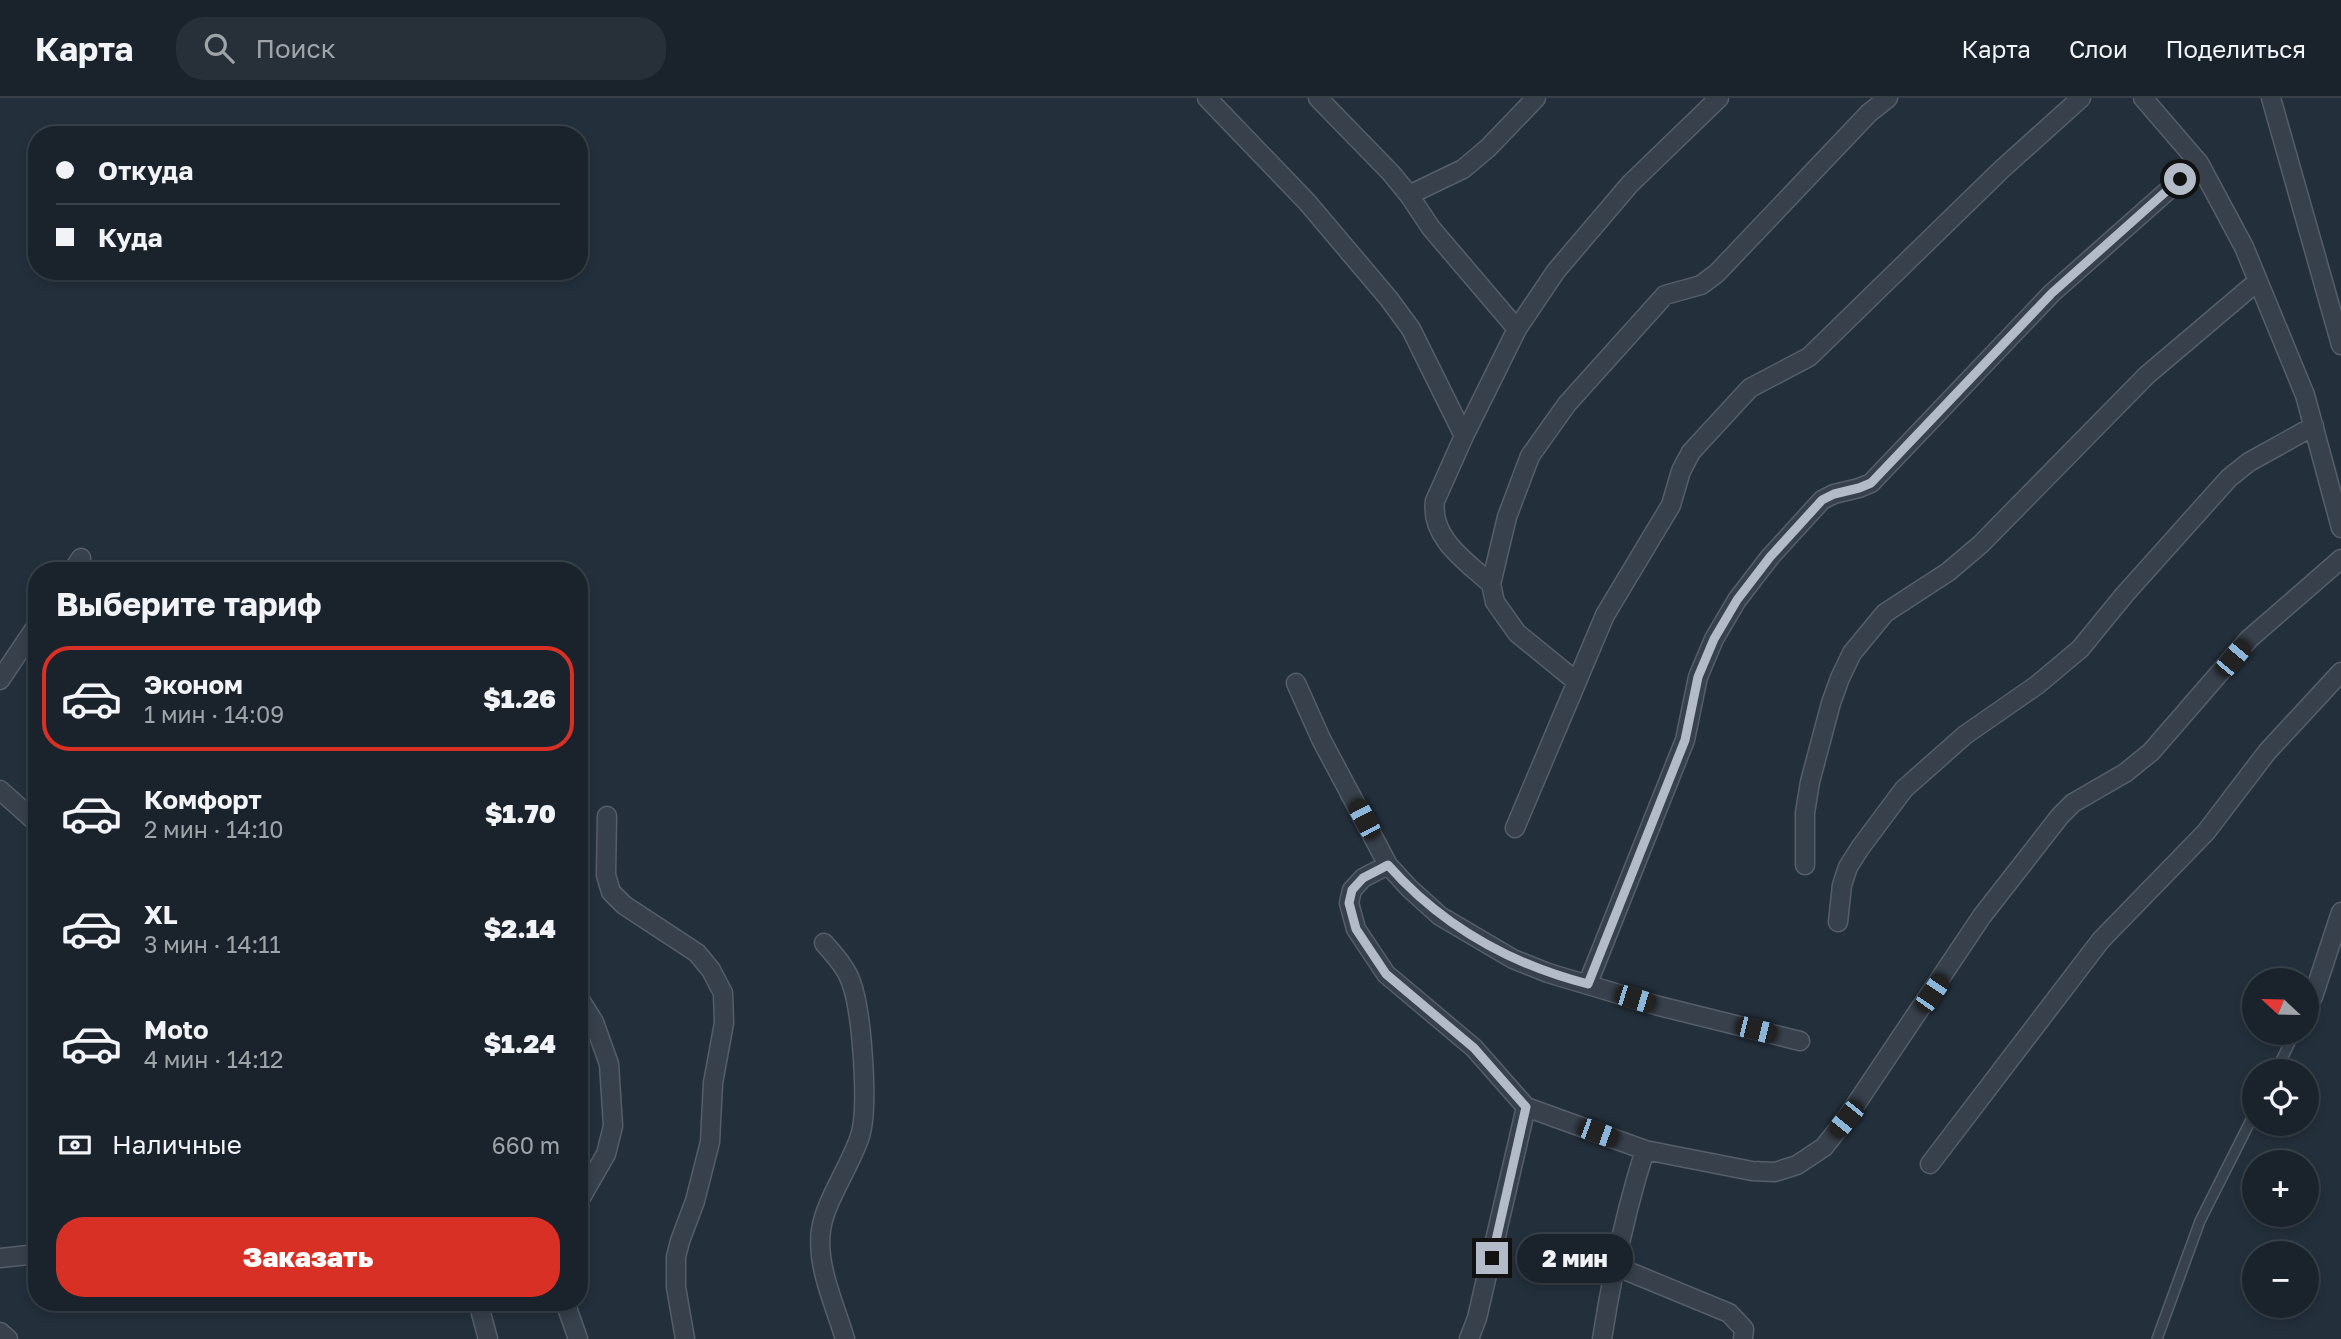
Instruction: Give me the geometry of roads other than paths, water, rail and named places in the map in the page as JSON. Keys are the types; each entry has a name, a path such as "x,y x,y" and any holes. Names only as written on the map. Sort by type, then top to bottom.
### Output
{"street":[{"path":"1207,98 1307,202 1389,299 1411,329 1464,436"},
{"path":"1318,98 1409,195 1430,228 1517,329"},
{"path":"1409,195 1463,169 1488,148 1536,98"},
{"path":"1490,584 1444,539 1435,522 1433,511 1464,436 1517,329 1556,271 1630,184 1719,98"},
{"path":"1577,682 1517,633 1495,602 1490,584 1507,517 1530,456 1567,404 1665,295 1701,285 1717,273 1869,113 1888,98"},
{"path":"1515,828 1605,615 1671,505 1681,471 1691,452 1750,388 1808,357 2002,169 2081,98"},
{"path":"2143,98 2199,163 2244,247 2305,395 2341,528"},
{"path":"2271,98 2341,345"},
{"path":"1588,984 1685,740 1698,677 1714,639 1737,600 1770,557 1822,500 1871,483 2052,293 2199,163"},
{"path":"1805,864 1805,813 1810,782 1831,704 1852,653 1885,613 1948,572 1981,544 2147,375 2258,281"},
{"path":"1838,922 1842,885 1848,867 1904,789 1965,735 2037,685 2080,649 2125,594 2230,478 2249,462 2314,426"},
{"path":"1388,865 1363,878 1352,890 1349,903 1356,929 1386,974 1474,1048 1526,1107 1645,1150 1752,1171 1775,1172 1797,1165 1824,1147 1854,1107 1982,916 2060,816 2073,803 2125,773 2151,752 2249,639 2341,559"},
{"path":"0,680 28,638"},
{"path":"1930,1164 2101,940 2206,832 2267,752 2341,672"},
{"path":"1296,682 1321,739 1388,865 1440,916 1513,959 1536,969 1659,1006 1800,1041"},
{"path":"0,790 28,815"},
{"path":"607,816 606,875 611,892 624,905 697,953 711,970 723,993 724,1023 713,1083 710,1142 695,1201 676,1257 676,1287 685,1339"},
{"path":"2319,977 2341,912"},
{"path":"824,943 842,963 851,982 857,1008 864,1077 862,1132 821,1228 820,1250 824,1271 845,1339"},
{"path":"588,1012 609,1064 613,1126 606,1153 588,1185"},
{"path":"1469,1339 1486,1282 1526,1107"},
{"path":"1602,1339 1615,1266 1645,1150"},
{"path":"0,1258 28,1255"},
{"path":"1615,1266 1729,1313 1744,1329 1743,1339"},
{"path":"480,1311 488,1339"},
{"path":"568,1311 578,1339"},
{"path":"0,1332 8,1339"}],"lane":[{"path":"2157,1339 2200,1221 2243,1136"}]}
